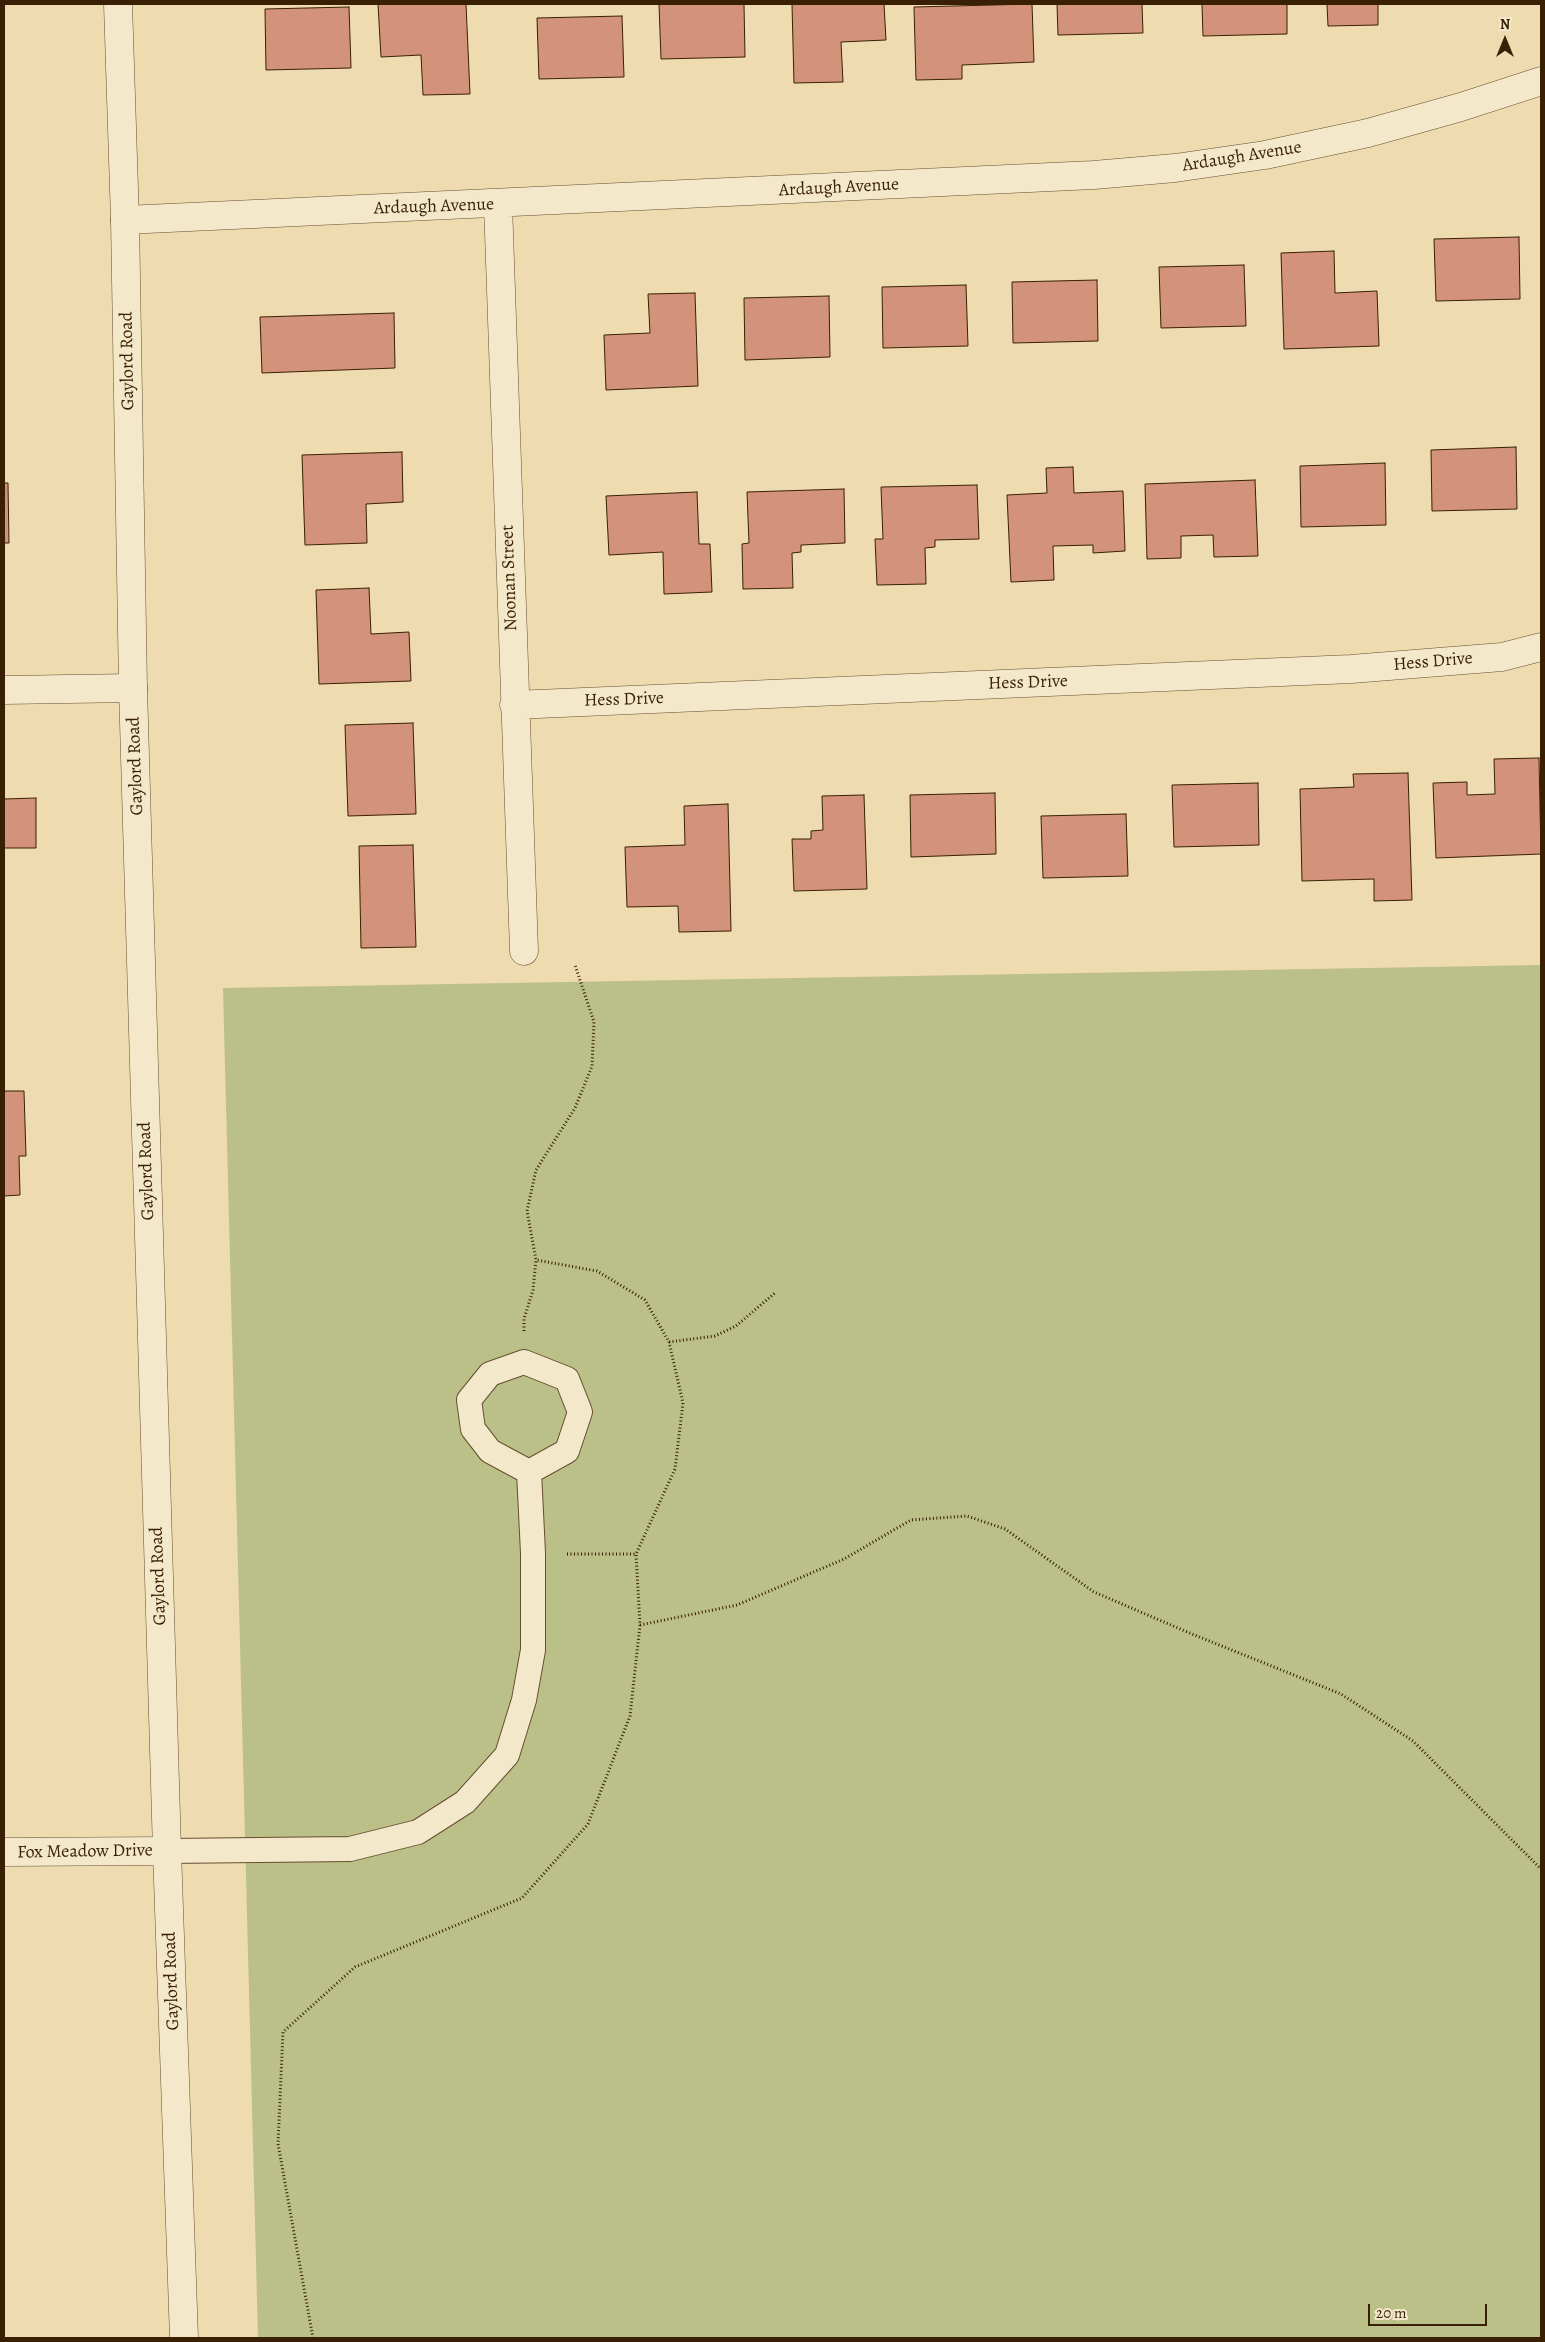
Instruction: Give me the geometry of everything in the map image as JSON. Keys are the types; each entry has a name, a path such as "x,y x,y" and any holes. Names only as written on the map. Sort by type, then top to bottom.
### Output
{"street":[{"name":"Gaylord Road","path":"118,4 125,220 133,688 167,1851 184,2338"},
{"name":"Ardaugh Avenue","path":"125,220 1094,175 1227,162 1368,133 1461,107 1541,81"},
{"name":"Noonan Street","path":"498,204 524,951"},
{"name":"Hess Drive","path":"514,706 1351,669 1502,657 1541,647"},
{"path":"4,690 133,688"},
{"name":"Fox Meadow Drive","path":"4,1852 167,1851"}],"lane":[{"path":"524,1362 567,1379 580,1412 567,1450 529,1472 490,1450 473,1429 469,1400 490,1374 524,1362"},
{"path":"167,1851 350,1849 418,1832 465,1802 507,1755 524,1700 532,1650 532,1553 529,1472"}],"path":[{"path":"524,1362 524,1319 532,1290 536,1260 527,1211 536,1170 575,1108 592,1066 594,1022 575,965"},
{"path":"669,1342 715,1336 736,1326 776,1292"},
{"path":"640,1625 737,1605 844,1559 911,1520 967,1516 1005,1529 1094,1592 1341,1694 1413,1741 1541,1869"},
{"path":"532,1553 636,1554"}],"green space":[{"path":"1541,965 1541,2338 258,2338 223,988"}],"building":[{"path":"378,4 466,4 470,94 423,95 421,55 381,57"},
{"path":"659,4 744,4 745,57 661,59"},
{"path":"792,4 884,4 886,40 841,42 843,82 794,83"},
{"path":"1032,4 1034,62 962,65 962,79 916,80 914,7"},
{"path":"1057,4 1142,4 1143,33 1058,35"},
{"path":"1202,4 1287,4 1287,34 1203,36"},
{"path":"1327,4 1378,4 1378,25 1328,26"},
{"path":"349,7 351,68 266,70 265,9"},
{"path":"622,16 624,77 539,79 537,18"},
{"path":"1519,237 1520,299 1436,301 1434,239"},
{"path":"1334,251 1335,293 1377,291 1379,346 1284,349 1281,253"},
{"path":"1244,265 1246,326 1161,328 1159,267"},
{"path":"1097,280 1098,341 1013,343 1012,282"},
{"path":"966,285 968,346 883,348 882,287"},
{"path":"695,293 698,386 606,390 604,335 650,333 648,294"},
{"path":"829,296 830,357 745,360 744,298"},
{"path":"394,313 395,368 262,373 260,317"},
{"path":"1516,447 1517,509 1432,511 1431,450"},
{"path":"402,452 403,502 366,504 367,543 305,545 302,455"},
{"path":"1385,463 1386,525 1301,527 1300,466"},
{"path":"1073,467 1074,493 1123,491 1125,551 1093,553 1093,545 1053,546 1054,580 1011,582 1007,495 1047,493 1046,468"},
{"path":"1255,480 1258,556 1214,557 1213,535 1181,536 1181,558 1147,559 1145,484"},
{"path":"4,483 8,483 9,543 4,543"},
{"path":"977,485 979,539 935,540 935,547 925,548 926,584 877,585 875,539 883,539 881,487"},
{"path":"844,489 845,543 801,545 801,552 792,553 793,588 743,589 742,544 749,543 747,492"},
{"path":"697,492 699,544 710,544 712,592 664,594 663,552 609,555 606,496"},
{"path":"369,588 371,634 409,632 411,681 319,684 316,590"},
{"path":"413,723 416,814 348,816 345,725"},
{"path":"1539,758 1541,854 1436,858 1433,783 1467,782 1467,795 1495,794 1494,759"},
{"path":"1408,773 1412,900 1374,901 1374,879 1302,881 1300,789 1354,787 1353,774"},
{"path":"1258,783 1259,845 1174,847 1172,785"},
{"path":"995,793 996,854 911,857 910,795"},
{"path":"864,795 867,889 794,891 792,839 811,839 811,831 823,830 822,796"},
{"path":"36,798 36,848 4,848 4,799"},
{"path":"728,804 731,931 679,932 678,906 627,907 625,847 685,845 684,806"},
{"path":"1126,814 1128,876 1043,878 1041,816"},
{"path":"413,845 416,947 361,948 359,846"},
{"path":"4,1091 24,1091 26,1156 19,1156 20,1195 4,1196"}]}
